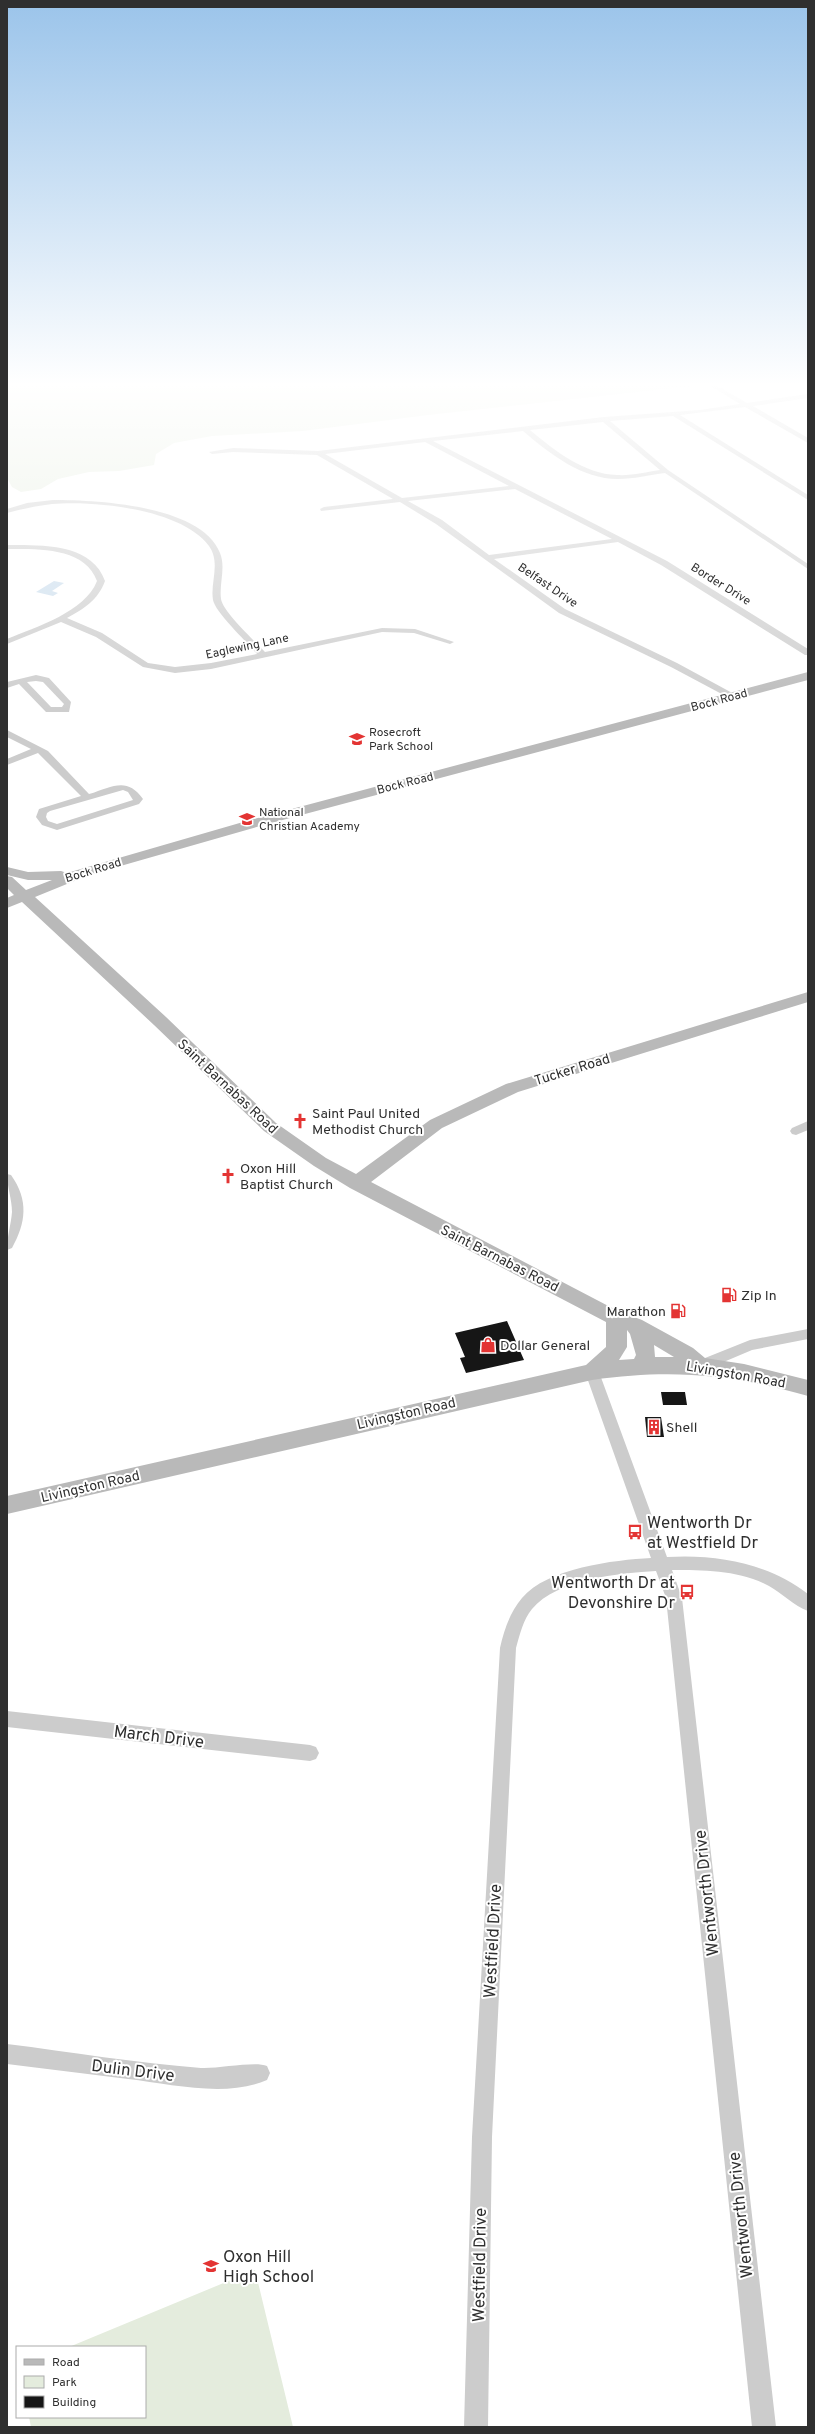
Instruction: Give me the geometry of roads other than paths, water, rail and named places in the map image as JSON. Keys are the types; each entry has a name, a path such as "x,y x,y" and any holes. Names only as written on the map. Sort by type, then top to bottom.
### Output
{"main road":[{"name":"Bock Road","path":"7,903 23,895 84,872 255,823 808,676"},
{"path":"7,871 42,876 84,872"},
{"name":"Saint Barnabas Road","path":"7,880 160,1021 270,1127 320,1162 357,1183 621,1321 622,1326 629,1333 640,1366"},
{"name":"Tucker Road","path":"357,1183 436,1124 480,1102 536,1079 808,997"},
{"path":"592,1372 616,1350 621,1321 686,1354 700,1366"},
{"name":"Livingston Road","path":"7,1505 592,1372 640,1366 700,1366 808,1388"}],"street":[{"path":"324,510 414,499"},
{"name":"Border Drive","path":"539,499 690,578 808,653"},
{"path":"707,499 808,567"},
{"name":"Belfast Drive","path":"401,500 439,522 562,611 674,665 733,697"},
{"path":"7,511 40,502 80,501 146,512 190,527 208,540 217,554 220,566 217,600 219,606 264,655"},
{"path":"489,557 620,540"},
{"path":"7,547 46,548 67,553 83,559 96,569 101,582 94,596 82,606 7,642"},
{"name":"Eaglewing Lane","path":"59,618 99,634 142,663 156,668 197,669 388,630 422,633 450,642"},
{"path":"7,685 20,681 36,678 46,680 68,704 68,707 61,712 50,710 20,681"},
{"path":"9,735 39,749 88,797"},
{"path":"7,762 39,749"},
{"path":"124,787 132,790 138,799 131,804 64,826 50,826 45,823 41,817 42,811 88,797 124,787"},
{"path":"796,1131 808,1125"},
{"path":"7,1178 17,1198 18,1215 7,1245"},
{"path":"700,1366 750,1345 808,1334"},
{"name":"Wentworth Drive","path":"592,1372 638,1503 674,1598 764,2427"},
{"name":"Westfield Drive","path":"476,2427 482,2144 508,1648 513,1627 520,1614 534,1597 547,1588 583,1575 662,1563 702,1562 749,1570 782,1584 808,1604"},
{"name":"March Drive","path":"7,1719 310,1753"},
{"name":"Dulin Drive","path":"7,2054 202,2078 237,2078 260,2073"}],"water":[{"path":"54,581 64,583 52,591 58,593 53,596 36,592"}],"place":[{"name":"Rosecroft Park School","path":"357,739"},
{"name":"National Christian Academy","path":"247,819"},
{"name":"Saint Paul United Methodist Church","path":"300,1121"},
{"name":"Oxon Hill Baptist Church","path":"228,1176"},
{"name":"Zip In","path":"729,1295"},
{"name":"Marathon","path":"678,1311"},
{"name":"Dollar General","path":"488,1345"},
{"name":"Shell","path":"654,1427"},
{"name":"Wentworth Dr at Westfield Dr","path":"635,1532"},
{"name":"Wentworth Dr at Devonshire Dr","path":"687,1592"},
{"name":"Oxon Hill High School","path":"211,2266"}]}
